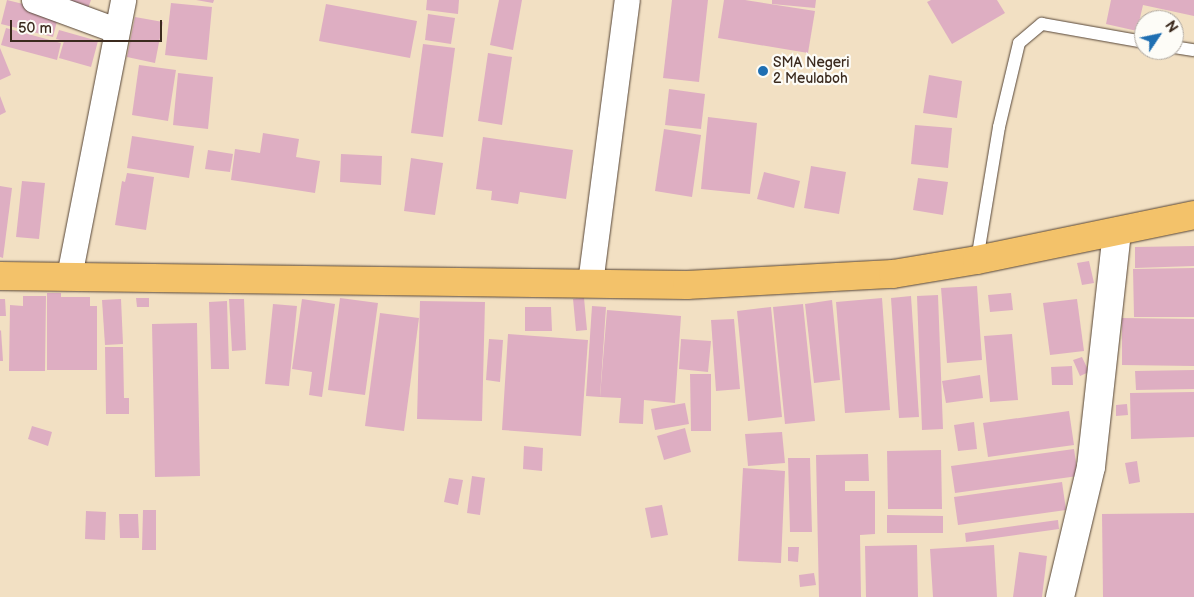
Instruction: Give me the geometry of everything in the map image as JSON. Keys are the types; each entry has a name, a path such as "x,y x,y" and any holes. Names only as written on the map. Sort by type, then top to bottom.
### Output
{"main road":[{"path":"0,276 687,285 893,274 977,260 1194,215"}],"street":[{"path":"34,0 116,30"},
{"path":"68,276 123,0"},
{"path":"590,283 627,0"},
{"path":"1060,597 1091,467 1117,231"}],"lane":[{"path":"977,260 999,127 1019,43 1042,24 1134,40"}],"building":[{"path":"7,0 59,13 53,37 1,24"},
{"path":"45,0 91,0 86,14"},
{"path":"196,0 214,0 213,3"},
{"path":"427,0 459,0 458,14 426,10"},
{"path":"499,0 522,0 513,50 490,45"},
{"path":"672,0 708,0 699,82 663,78"},
{"path":"724,0 745,0 815,11 808,53 718,38"},
{"path":"772,0 816,0 815,8 772,4"},
{"path":"931,0 997,0 1005,13 952,44 927,2"},
{"path":"1111,0 1194,0 1194,16 1184,14 1184,10 1166,10 1143,5 1142,10 1134,10 1134,30 1106,24"},
{"path":"171,3 212,7 207,60 165,55"},
{"path":"326,4 417,21 410,58 319,41"},
{"path":"428,14 455,18 451,44 425,40"},
{"path":"135,17 163,22 155,63 127,57"},
{"path":"6,28 61,43 57,60 1,45"},
{"path":"59,30 98,41 91,67 59,58 64,41 56,39"},
{"path":"423,44 455,48 443,137 411,133"},
{"path":"0,48 11,75 0,80"},
{"path":"488,53 512,57 502,125 478,121"},
{"path":"139,65 176,70 168,121 132,115"},
{"path":"178,73 213,77 208,129 173,125"},
{"path":"929,75 962,81 957,118 923,113"},
{"path":"669,89 705,94 701,129 665,125"},
{"path":"0,96 6,112 0,115"},
{"path":"708,117 757,123 750,194 701,189"},
{"path":"915,125 952,128 948,168 911,164"},
{"path":"664,129 701,135 692,197 655,191"},
{"path":"263,133 299,139 296,157 320,161 315,193 231,180 235,149 260,153"},
{"path":"132,136 194,146 189,178 127,168"},
{"path":"483,137 573,150 566,199 520,192 518,204 491,200 492,191 476,189"},
{"path":"208,150 233,154 230,172 205,169"},
{"path":"341,154 382,156 381,185 340,182"},
{"path":"411,158 443,163 435,215 404,211"},
{"path":"811,166 846,172 839,214 804,208"},
{"path":"764,172 800,181 794,208 757,199"},
{"path":"127,173 154,177 146,230 115,225 122,181 125,182"},
{"path":"918,178 948,182 943,215 913,210"},
{"path":"22,181 45,183 39,239 16,237"},
{"path":"0,186 12,188 3,258 0,257"},
{"path":"1194,246 1194,266 1135,268 1135,247"},
{"path":"1089,261 1094,283 1082,285 1077,263"},
{"path":"1194,268 1194,317 1134,317 1133,269"},
{"path":"977,286 982,360 947,363 941,288"},
{"path":"47,293 61,293 61,297 90,297 90,306 97,306 97,370 47,370"},
{"path":"1011,293 1013,310 990,312 988,295"},
{"path":"938,295 943,429 922,430 917,296"},
{"path":"23,296 46,296 45,371 9,371 10,305 23,306"},
{"path":"911,296 919,417 899,418 891,298"},
{"path":"136,298 149,298 149,307 137,307"},
{"path":"340,298 378,303 365,395 328,390"},
{"path":"584,298 587,330 576,331 573,299"},
{"path":"882,298 890,410 845,413 836,302"},
{"path":"0,299 5,299 6,316 0,316"},
{"path":"121,299 123,344 105,345 102,300"},
{"path":"229,299 244,299 246,350 232,351"},
{"path":"302,299 335,304 322,397 309,395 312,372 292,369"},
{"path":"1077,299 1084,351 1050,355 1043,303"},
{"path":"832,300 840,380 814,383 805,304"},
{"path":"227,301 229,369 211,369 209,302"},
{"path":"420,301 485,302 482,421 417,419"},
{"path":"273,304 297,306 289,386 265,384"},
{"path":"803,304 815,421 785,424 773,307"},
{"path":"592,306 606,307 600,397 586,396"},
{"path":"525,307 551,307 552,331 525,331"},
{"path":"771,307 782,417 748,421 737,311"},
{"path":"607,310 681,316 675,403 644,400 643,424 619,423 621,398 600,397"},
{"path":"380,313 419,318 404,431 365,426"},
{"path":"1122,318 1194,319 1194,366 1122,365"},
{"path":"734,319 740,389 716,391 711,320"},
{"path":"197,323 200,476 155,477 152,324"},
{"path":"1,330 3,361 0,361"},
{"path":"508,334 588,340 581,436 502,430"},
{"path":"1012,334 1018,400 990,402 984,336"},
{"path":"489,339 503,340 500,382 486,380"},
{"path":"681,339 711,341 708,372 679,369"},
{"path":"105,347 123,347 124,398 129,398 129,414 106,414"},
{"path":"1082,357 1089,372 1080,376 1073,360"},
{"path":"1072,366 1073,385 1052,385 1051,367"},
{"path":"1194,370 1194,389 1136,390 1135,371"},
{"path":"690,374 711,374 711,431 691,431"},
{"path":"980,375 983,398 946,403 942,381"},
{"path":"1194,392 1194,437 1131,439 1130,393"},
{"path":"685,403 689,424 655,430 651,409"},
{"path":"1127,404 1128,415 1116,416 1116,405"},
{"path":"1069,411 1074,445 988,457 983,423"},
{"path":"974,422 977,449 958,451 954,425"},
{"path":"32,426 52,432 48,446 28,439"},
{"path":"685,428 691,452 664,460 657,436"},
{"path":"782,432 785,463 748,466 745,434"},
{"path":"524,446 543,448 542,471 523,469"},
{"path":"1074,449 1078,476 955,493 951,466"},
{"path":"941,450 942,509 888,509 887,451"},
{"path":"868,454 869,481 845,481 845,491 875,491 875,534 860,535 861,597 819,597 816,455"},
{"path":"788,458 810,458 812,532 790,532"},
{"path":"1137,461 1140,482 1129,484 1125,463"},
{"path":"743,468 785,471 781,563 738,561"},
{"path":"472,476 485,478 480,515 467,513"},
{"path":"449,478 463,480 458,505 444,502"},
{"path":"1062,482 1066,510 958,525 954,497"},
{"path":"662,505 668,535 651,538 645,508"},
{"path":"143,510 156,510 156,550 142,550"},
{"path":"86,511 106,512 105,540 85,539"},
{"path":"1194,513 1194,597 1103,597 1102,514"},
{"path":"119,514 138,514 139,538 120,538"},
{"path":"887,515 943,516 943,533 887,533"},
{"path":"1058,520 1059,529 966,542 965,533"},
{"path":"917,545 918,597 866,597 865,546"},
{"path":"994,545 997,597 933,597 930,549"},
{"path":"788,547 799,547 798,562 788,561"},
{"path":"1019,552 1047,556 1042,597 1013,597"},
{"path":"814,573 816,585 800,587 799,575"}],"place":[{"name":"SMA Negeri 2 Meulaboh","path":"763,71"}]}
